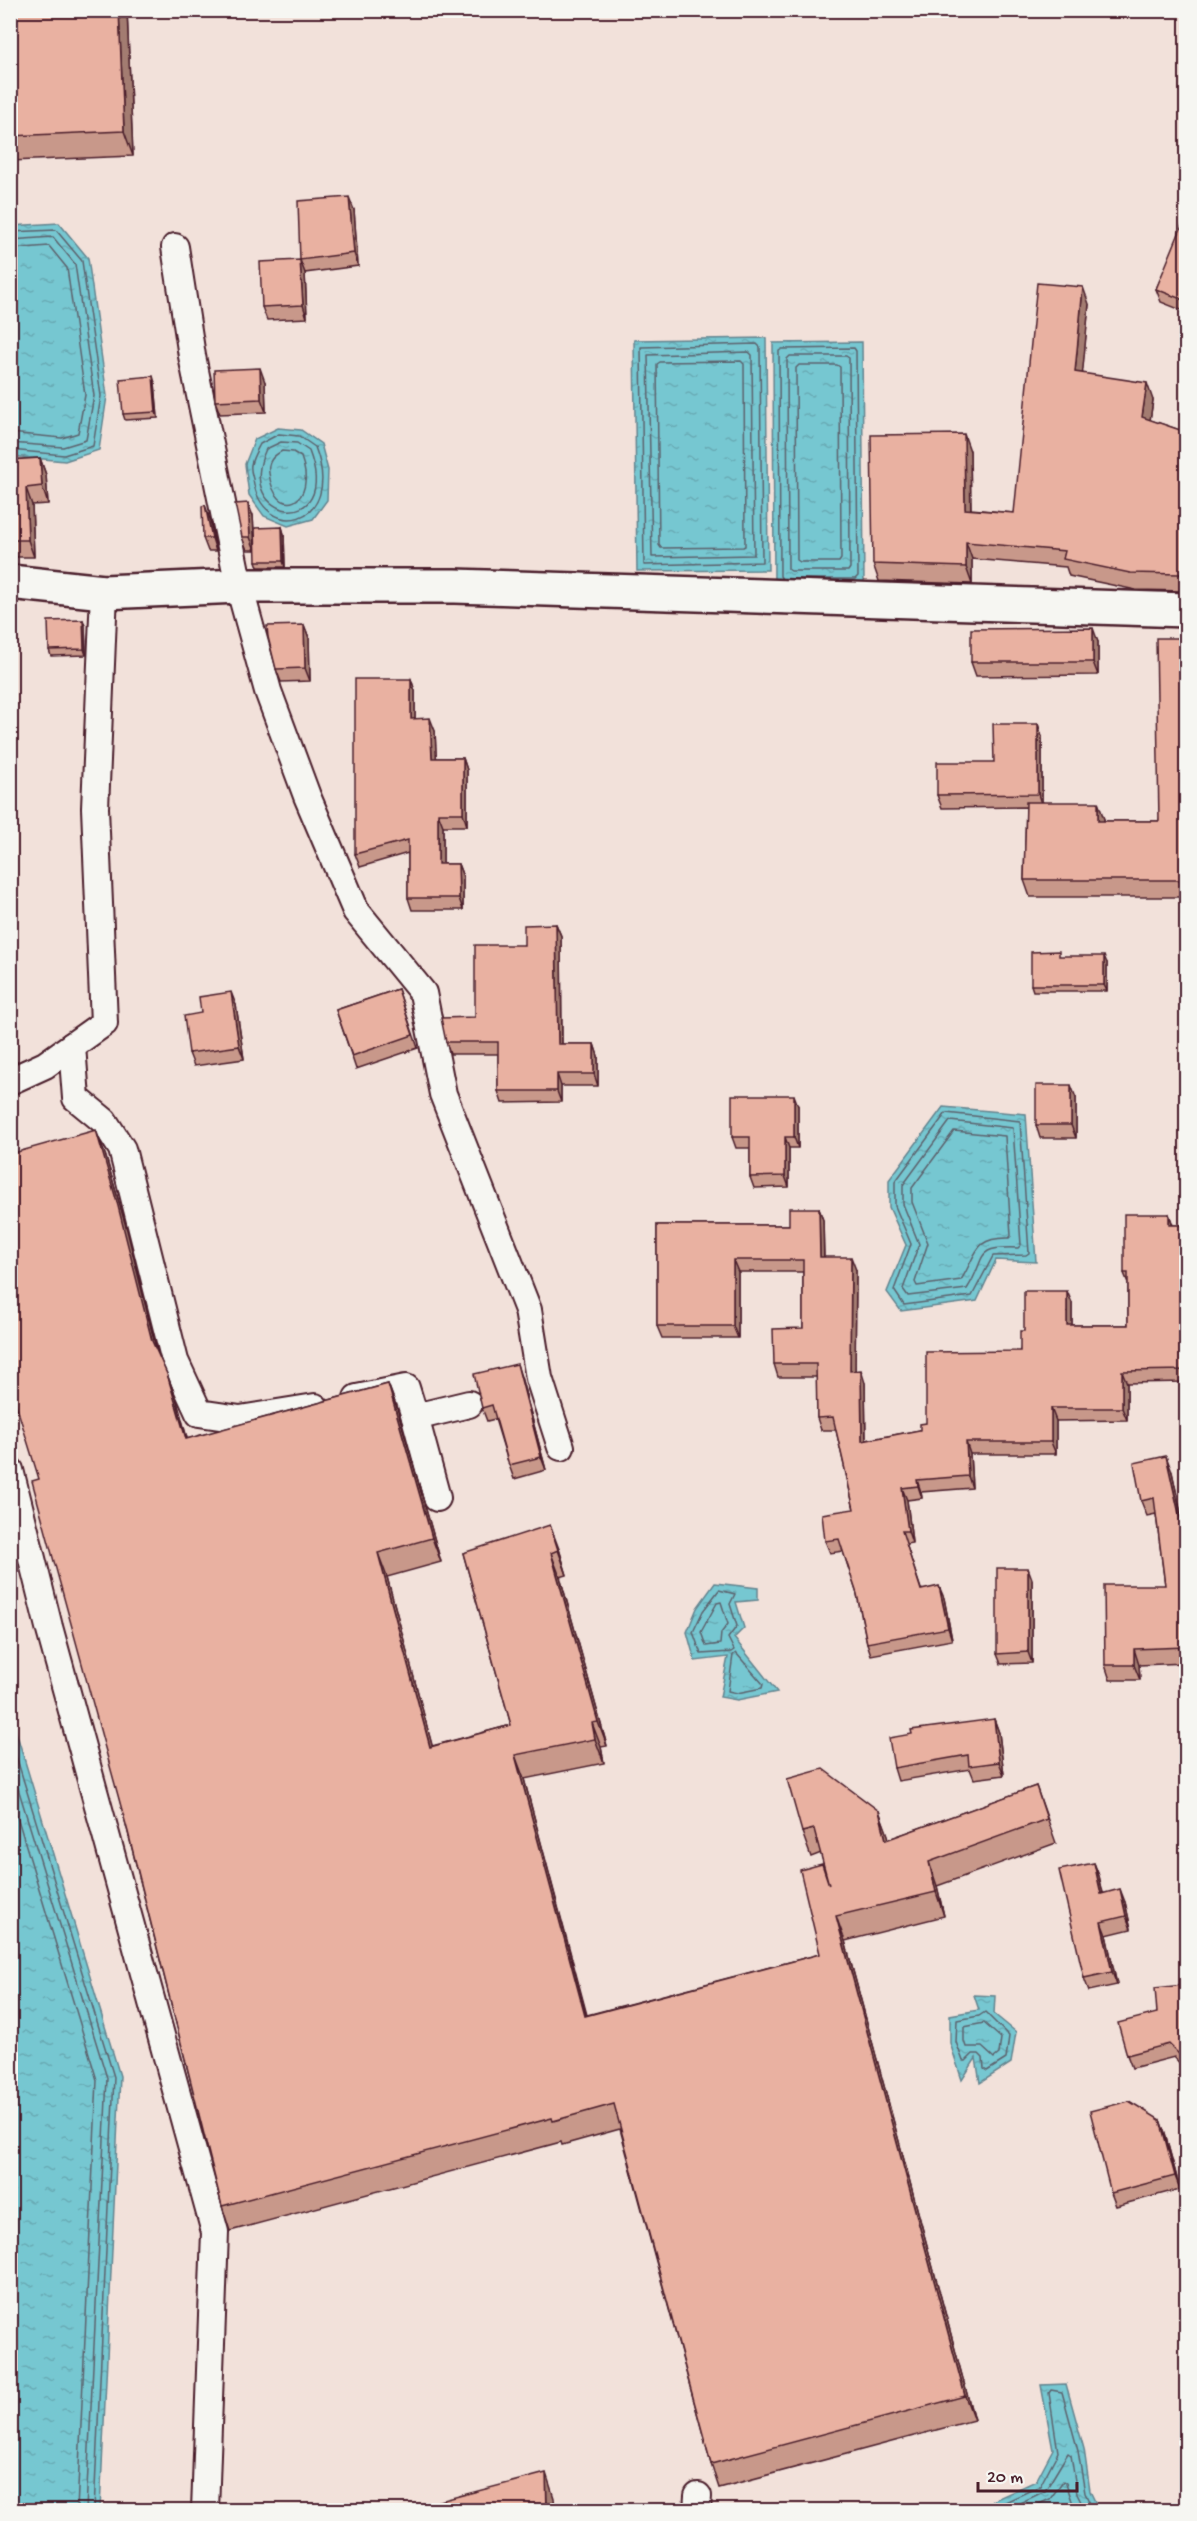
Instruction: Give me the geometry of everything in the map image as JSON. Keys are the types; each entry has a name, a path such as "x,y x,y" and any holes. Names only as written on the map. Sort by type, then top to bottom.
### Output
{"main road":[{"path":"10,582 104,592 238,586 467,586 1186,610"}],"street":[{"path":"175,247 192,356 238,586 268,691 308,796 356,911 423,993 443,1094 528,1310 539,1378 561,1447"},
{"path":"10,1081 45,1065 104,1023 95,808 104,592"},
{"path":"72,1046 76,1098 104,1122 122,1149 175,1361 199,1413 240,1419 310,1408 406,1388 437,1498"},
{"path":"415,1417 469,1404"},
{"path":"10,1470 49,1627 214,2232 205,2511"}],"water":[{"path":"59,223 88,258 107,396 99,450 65,461 11,456 11,226"},
{"path":"766,338 768,570 637,571 634,340"},
{"path":"862,342 864,584 774,585 773,343"},
{"path":"278,428 301,430 321,444 328,470 327,500 313,519 288,526 264,516 249,495 245,464 255,439"},
{"path":"943,1107 1026,1114 1036,1262 996,1260 977,1301 901,1311 887,1292 906,1245 889,1207 889,1180"},
{"path":"715,1583 758,1588 758,1600 736,1602 744,1628 734,1638 777,1692 737,1700 720,1697 728,1657 695,1661 687,1632 697,1608"},
{"path":"11,1715 120,2076 100,2510 11,2510"},
{"path":"974,1995 995,1996 994,2014 1016,2032 1011,2063 980,2083 976,2058 962,2080 950,2043 950,2015 979,2010"},
{"path":"1066,2384 1084,2449 1090,2491 1099,2510 991,2510 992,2501 1036,2481 1053,2449 1041,2385"}],"building":[{"path":"10,10 119,10 124,131 10,136"},
{"path":"349,197 354,253 300,260 298,201"},
{"path":"1184,221 1186,222 1186,301 1156,289"},
{"path":"300,260 303,305 262,307 260,262"},
{"path":"1037,283 1083,287 1075,372 1147,383 1142,417 1186,432 1186,577 1180,574 1130,573 1063,559 1065,551 966,542 966,567 873,564 871,435 964,434 965,509 1014,513"},
{"path":"260,368 261,399 215,401 214,370"},
{"path":"153,376 156,412 123,414 120,379"},
{"path":"40,458 42,486 26,488 28,540 10,540 10,460"},
{"path":"248,503 250,537 242,537 235,504"},
{"path":"205,505 212,538 203,538 202,506"},
{"path":"282,527 283,561 256,561 255,528"},
{"path":"83,620 84,649 49,650 48,621"},
{"path":"304,625 305,668 276,669 267,626"},
{"path":"1093,628 1093,662 971,662 971,629"},
{"path":"1156,638 1186,638 1186,880 1024,880 1026,802 1098,802 1098,821 1159,821"},
{"path":"355,679 411,679 411,719 430,718 432,758 463,758 463,813 438,813 438,864 458,864 459,898 408,898 408,840 355,854"},
{"path":"993,724 1038,724 1038,794 937,795 937,762 994,762"},
{"path":"556,924 558,1044 594,1044 594,1074 557,1074 557,1091 498,1091 498,1042 446,1042 441,1018 475,1017 475,945 524,945 524,925"},
{"path":"1059,951 1059,956 1104,956 1104,985 1031,985 1031,952"},
{"path":"398,989 413,1035 352,1056 336,1010"},
{"path":"231,992 239,1046 189,1053 184,1016 201,1013 199,997"},
{"path":"1036,1085 1071,1085 1071,1125 1036,1125"},
{"path":"732,1095 794,1095 794,1137 785,1137 785,1176 750,1177 750,1137 732,1137"},
{"path":"96,1130 152,1341 167,1374 186,1439 388,1384 432,1538 378,1553 430,1747 511,1725 463,1553 550,1525 558,1550 551,1553 598,1722 592,1723 595,1739 515,1755 585,2016 820,1954 800,1870 822,1864 829,1885 814,1829 802,1832 787,1779 823,1769 879,1811 886,1840 1036,1786 1047,1819 929,1862 936,1892 836,1916 965,2396 711,2464 614,2104 553,2121 552,2118 222,2206 128,1832 32,1481 39,1479 10,1385 10,1154"},
{"path":"789,1208 819,1208 820,1257 851,1257 850,1371 861,1370 862,1441 920,1430 920,1424 926,1423 926,1352 1020,1351 1020,1331 1024,1331 1024,1291 1067,1291 1067,1325 1128,1325 1128,1273 1124,1273 1124,1214 1169,1214 1169,1225 1186,1225 1186,1370 1122,1371 1122,1408 1051,1408 1051,1442 966,1442 968,1476 917,1480 918,1486 902,1488 908,1531 902,1531 921,1590 939,1586 948,1628 867,1643 857,1594 839,1539 825,1541 822,1514 854,1509 833,1417 817,1418 816,1364 774,1364 773,1329 803,1328 803,1260 733,1260 733,1326 657,1326 657,1225 789,1225"},
{"path":"517,1364 541,1457 509,1465 492,1405 482,1408 474,1374"},
{"path":"1166,1456 1183,1532 1186,1532 1186,1647 1134,1649 1134,1665 1105,1665 1104,1585 1165,1585 1154,1498 1141,1501 1134,1463"},
{"path":"997,1568 1028,1568 1028,1652 997,1654"},
{"path":"994,1719 999,1762 969,1766 968,1755 894,1768 889,1738 912,1734 911,1730"},
{"path":"1094,1863 1101,1894 1120,1889 1126,1916 1101,1922 1112,1972 1084,1978 1059,1870"},
{"path":"1183,1985 1186,2061 1169,2044 1127,2055 1118,2023 1157,2013 1155,1988"},
{"path":"1129,2101 1160,2120 1175,2176 1111,2193 1090,2111"},
{"path":"546,2473 547,2511 402,2511"}]}
